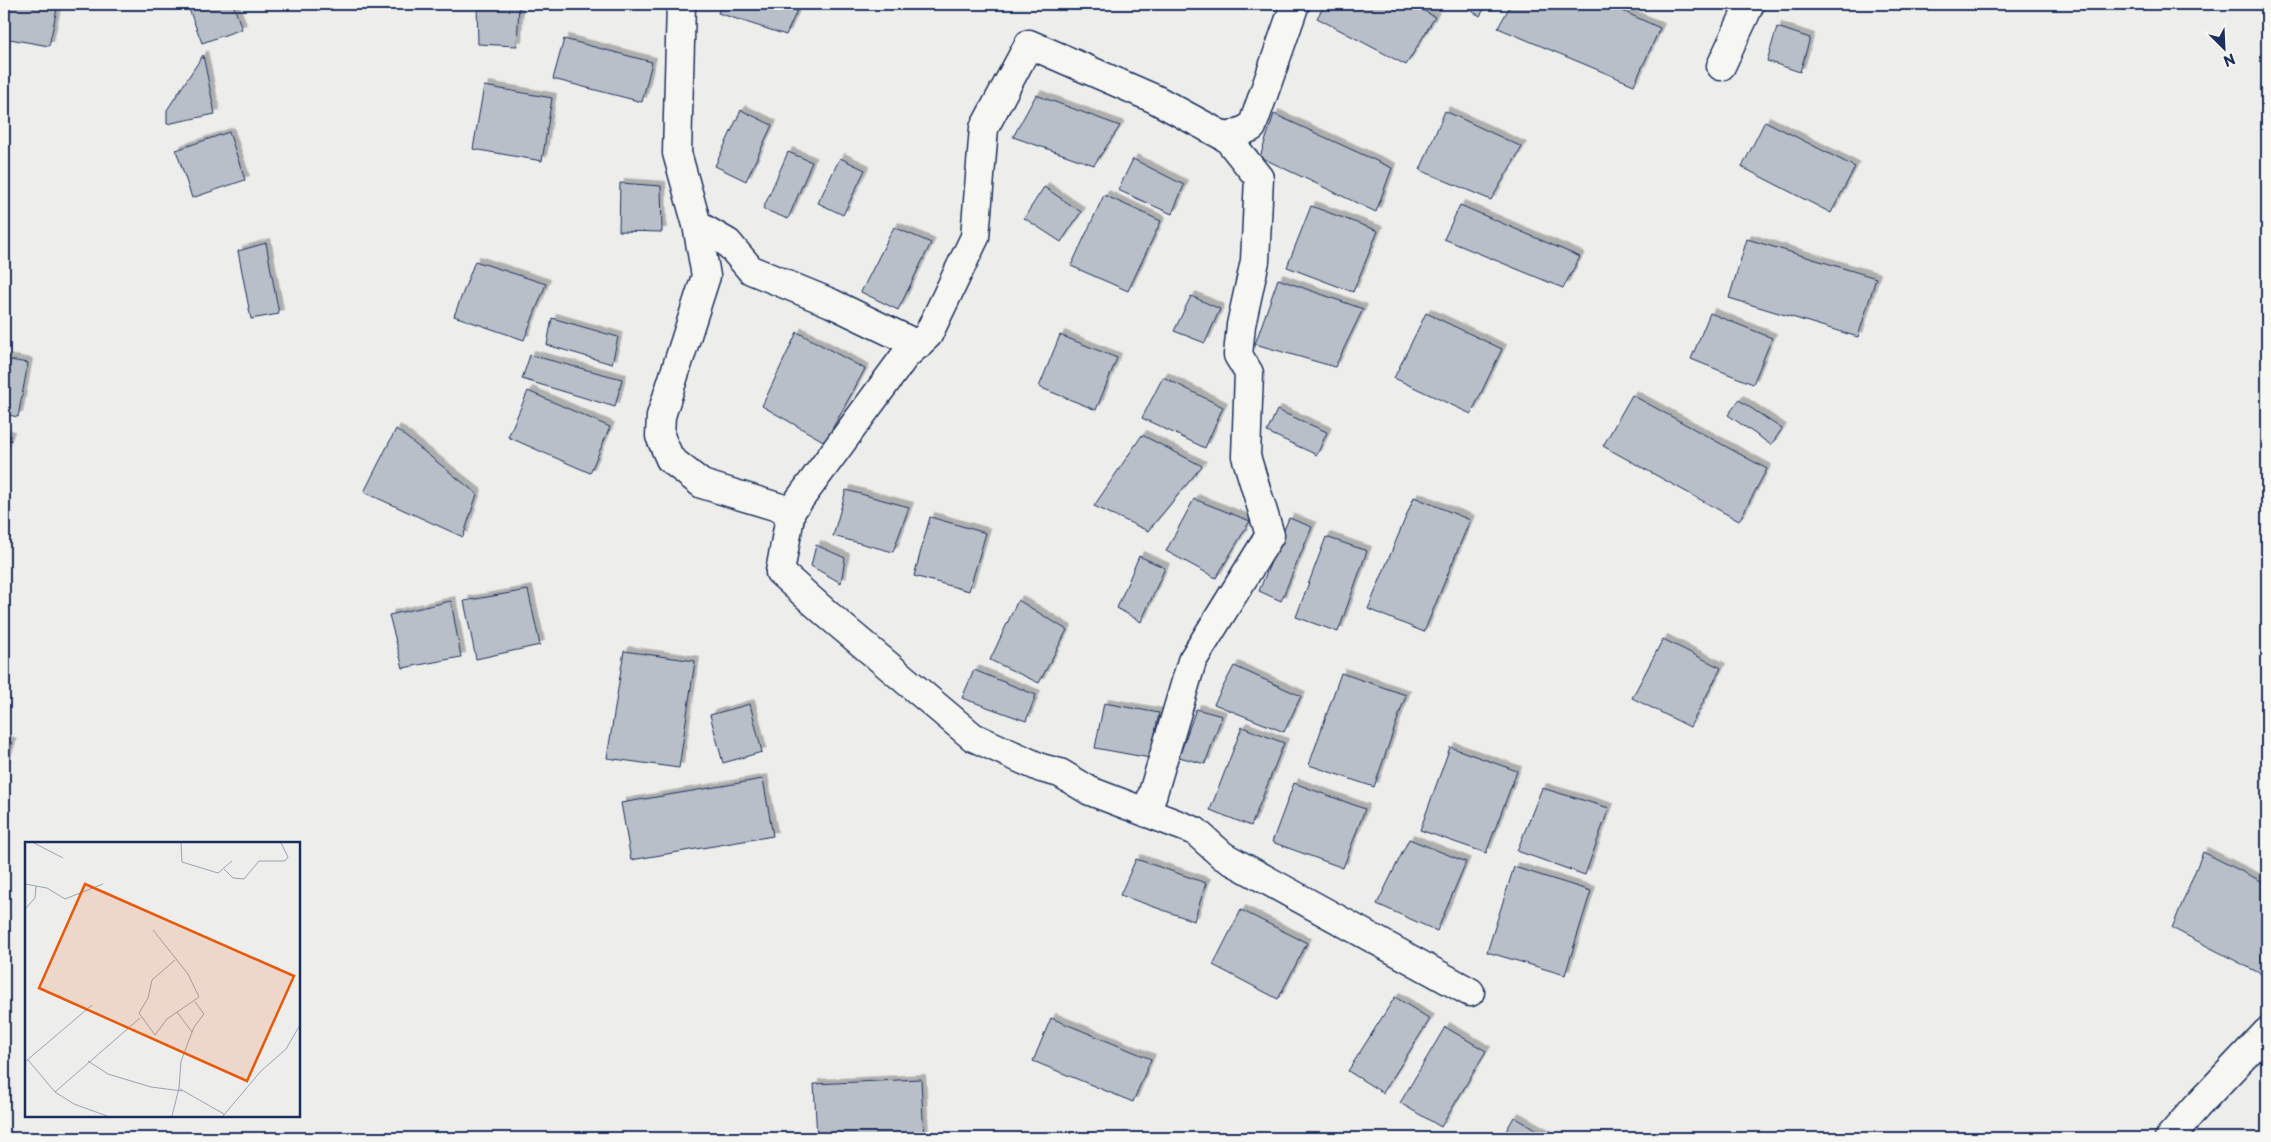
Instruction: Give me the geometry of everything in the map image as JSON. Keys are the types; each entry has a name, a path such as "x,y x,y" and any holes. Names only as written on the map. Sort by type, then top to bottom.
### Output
{"street":[{"path":"681,4 677,153 697,225 706,276 661,416 660,436 670,459 702,484 791,511"},
{"path":"1227,138 1252,127 1295,4"},
{"path":"1721,66 1750,4"},
{"path":"1148,813 1192,661 1270,535 1246,456 1249,373 1238,355 1241,325 1255,262 1259,178 1227,138 1155,99 1029,44 984,128 975,237 928,335 905,356 791,511 780,572 890,669 973,737 1041,768 1060,773 1090,792 1195,831 1223,856 1470,992"},
{"path":"697,225 728,243 751,270 831,303 918,345"},
{"path":"2169,1138 2267,1032"}],"building":[{"path":"4,4 58,4 49,46 4,38"},
{"path":"187,4 233,4 242,29 202,43"},
{"path":"477,4 519,4 517,46 478,44"},
{"path":"721,4 800,4 786,35 718,13"},
{"path":"1325,4 1412,4 1435,17 1406,65 1317,18"},
{"path":"1460,4 1487,4 1480,16"},
{"path":"1511,4 1607,4 1660,28 1634,85 1498,28"},
{"path":"1777,27 1810,38 1800,72 1767,61"},
{"path":"564,39 652,62 642,102 553,79"},
{"path":"203,55 215,114 167,124 167,110"},
{"path":"484,86 552,98 542,161 473,149"},
{"path":"1036,95 1120,126 1094,165 1013,137"},
{"path":"741,110 772,125 746,181 715,166"},
{"path":"1445,111 1522,147 1491,200 1420,170"},
{"path":"1274,114 1392,168 1376,212 1260,157"},
{"path":"1765,121 1855,167 1831,213 1742,167"},
{"path":"229,132 245,180 192,198 176,150"},
{"path":"788,152 812,162 788,219 763,209"},
{"path":"840,158 865,170 843,215 818,203"},
{"path":"1133,159 1184,185 1172,214 1118,190"},
{"path":"620,183 661,186 662,232 619,231"},
{"path":"1044,187 1081,212 1061,242 1024,218"},
{"path":"1104,195 1161,221 1128,291 1071,266"},
{"path":"1460,205 1580,257 1563,288 1444,239"},
{"path":"1311,206 1378,231 1353,292 1287,267"},
{"path":"894,227 931,243 898,310 861,292"},
{"path":"1747,239 1876,278 1858,337 1729,298"},
{"path":"266,243 279,314 251,319 238,251"},
{"path":"475,261 546,284 524,340 454,316"},
{"path":"1278,279 1363,309 1335,367 1255,344"},
{"path":"1191,296 1220,309 1205,343 1174,331"},
{"path":"1426,313 1502,349 1471,414 1394,378"},
{"path":"1710,313 1772,338 1753,384 1691,359"},
{"path":"552,318 618,337 612,364 547,345"},
{"path":"797,332 865,369 825,442 762,406"},
{"path":"1060,335 1117,358 1096,410 1039,387"},
{"path":"530,355 622,379 615,407 522,379"},
{"path":"4,359 28,363 18,417 4,414"},
{"path":"1163,377 1223,407 1205,448 1142,418"},
{"path":"528,391 610,427 590,473 508,437"},
{"path":"1632,395 1767,469 1739,521 1603,446"},
{"path":"1739,400 1782,429 1771,445 1728,415"},
{"path":"1277,410 1327,432 1317,455 1267,432"},
{"path":"396,429 477,494 463,537 364,492"},
{"path":"4,434 10,436 4,453"},
{"path":"1142,435 1202,466 1148,531 1094,506"},
{"path":"846,490 909,507 893,552 833,536"},
{"path":"1414,497 1470,520 1424,632 1368,609"},
{"path":"1194,499 1250,521 1216,578 1166,551"},
{"path":"930,517 986,533 969,591 914,576"},
{"path":"1289,518 1312,527 1281,601 1259,591"},
{"path":"1326,537 1367,551 1338,632 1296,617"},
{"path":"816,545 845,558 841,583 811,566"},
{"path":"1139,556 1165,568 1141,622 1117,608"},
{"path":"528,590 540,645 476,659 464,601"},
{"path":"1018,600 1067,630 1039,683 990,660"},
{"path":"451,601 461,657 403,668 389,615"},
{"path":"1663,639 1721,668 1690,727 1632,698"},
{"path":"624,651 695,661 679,768 607,758"},
{"path":"1234,666 1301,696 1284,732 1214,704"},
{"path":"974,670 1036,695 1026,721 962,698"},
{"path":"1341,673 1406,695 1374,787 1309,765"},
{"path":"1104,703 1159,713 1150,758 1095,748"},
{"path":"750,704 762,752 723,763 710,715"},
{"path":"1196,709 1222,716 1205,764 1179,757"},
{"path":"1242,727 1284,743 1251,826 1210,810"},
{"path":"4,740 12,743 4,768"},
{"path":"1450,747 1517,771 1486,853 1420,830"},
{"path":"763,779 773,836 631,860 621,803"},
{"path":"1294,783 1365,809 1343,868 1272,842"},
{"path":"1542,788 1609,808 1585,875 1517,851"},
{"path":"1409,839 1466,862 1437,931 1377,904"},
{"path":"2203,852 2267,884 2267,971 2265,976 2172,928"},
{"path":"1136,859 1206,883 1194,921 1120,895"},
{"path":"1514,867 1591,891 1565,975 1487,952"},
{"path":"1241,910 1307,943 1278,999 1213,965"},
{"path":"1395,997 1430,1019 1383,1093 1348,1071"},
{"path":"1051,1018 1151,1059 1133,1102 1033,1061"},
{"path":"1445,1027 1486,1051 1441,1127 1400,1103"},
{"path":"921,1079 924,1138 817,1138 814,1084"},
{"path":"1514,1117 1551,1138 1502,1138"}]}
